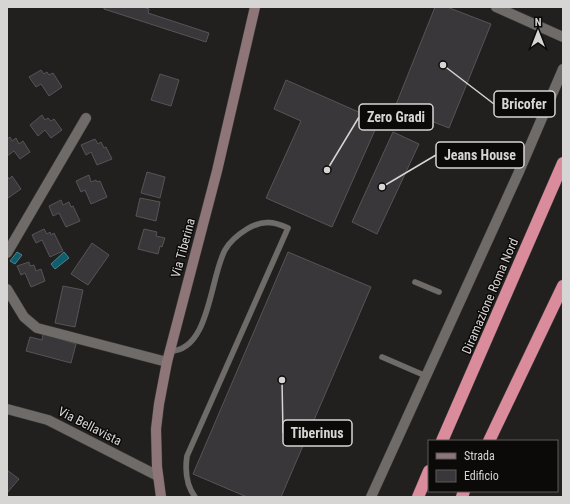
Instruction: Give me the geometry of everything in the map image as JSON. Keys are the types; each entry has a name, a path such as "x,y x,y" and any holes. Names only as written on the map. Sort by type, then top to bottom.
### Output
{"highway":[{"name":"Diramazione Roma Nord","path":"442,440 563,162"},
{"path":"488,440 563,286"},
{"path":"418,497 428,473"}],"main road":[{"name":"Via Tiberina","path":"161,497 158,476 156,430 167,362 217,171 255,7"}],"street":[{"path":"496,7 563,37"},
{"path":"372,497 515,182 563,68"},
{"path":"7,253 86,118"},
{"path":"7,289 24,317 38,328 167,362"},
{"name":"Via Bellavista","path":"7,409 48,420 158,476"}],"lane":[{"path":"170,351 185,348 198,334 220,264 225,250 230,243 247,229 262,223 276,223 288,228 187,456 186,477 194,497"},
{"path":"415,282 439,292"},
{"path":"382,357 426,376"}],"water":[{"path":"17,252 22,255 15,264 10,261"},
{"path":"64,252 69,258 55,269 51,264"}],"building":[{"path":"104,7 143,7 149,9 148,13 209,33 206,42 104,9"},
{"path":"435,7 447,7 491,24 449,128 395,107"},
{"path":"41,70 44,74 47,72 49,75 53,73 62,87 49,96 41,84 36,87 29,77"},
{"path":"160,74 179,80 171,106 151,100"},
{"path":"286,80 379,121 332,227 266,198 301,121 274,109"},
{"path":"42,115 45,120 48,118 51,121 54,119 62,130 51,138 45,130 38,136 30,125"},
{"path":"393,132 419,144 377,234 352,222"},
{"path":"10,137 12,141 16,138 19,144 23,141 30,152 20,159 14,151 7,156 7,139"},
{"path":"95,139 98,144 101,142 104,148 106,147 112,159 97,165 91,152 86,155 81,145"},
{"path":"147,172 165,177 160,198 141,193"},
{"path":"89,175 91,182 96,180 97,182 100,181 107,197 91,204 85,190 81,192 76,181"},
{"path":"12,176 21,189 8,198 7,178 8,177 9,179"},
{"path":"140,198 160,202 156,221 136,216"},
{"path":"61,200 63,205 69,202 71,207 73,206 80,221 66,227 59,213 53,216 49,206"},
{"path":"44,229 47,234 50,232 51,235 54,233 63,251 50,257 42,240 36,243 32,235"},
{"path":"144,229 157,232 156,236 165,238 162,247 160,246 158,254 138,249"},
{"path":"92,243 109,255 88,285 71,274"},
{"path":"288,252 371,287 281,497 247,497 193,474"},
{"path":"29,262 30,266 34,265 36,271 41,269 45,281 31,287 25,273 21,275 17,266"},
{"path":"63,286 83,290 75,327 55,323"},
{"path":"43,334 76,344 71,363 26,351 30,337 42,340"},
{"path":"7,470 19,479 7,493"}],"place":[{"name":"Bricofer","path":"443,65"},
{"name":"Zero Gradi","path":"327,170"},
{"name":"Jeans House","path":"382,187"},
{"name":"Tiberinus","path":"282,380"}]}
